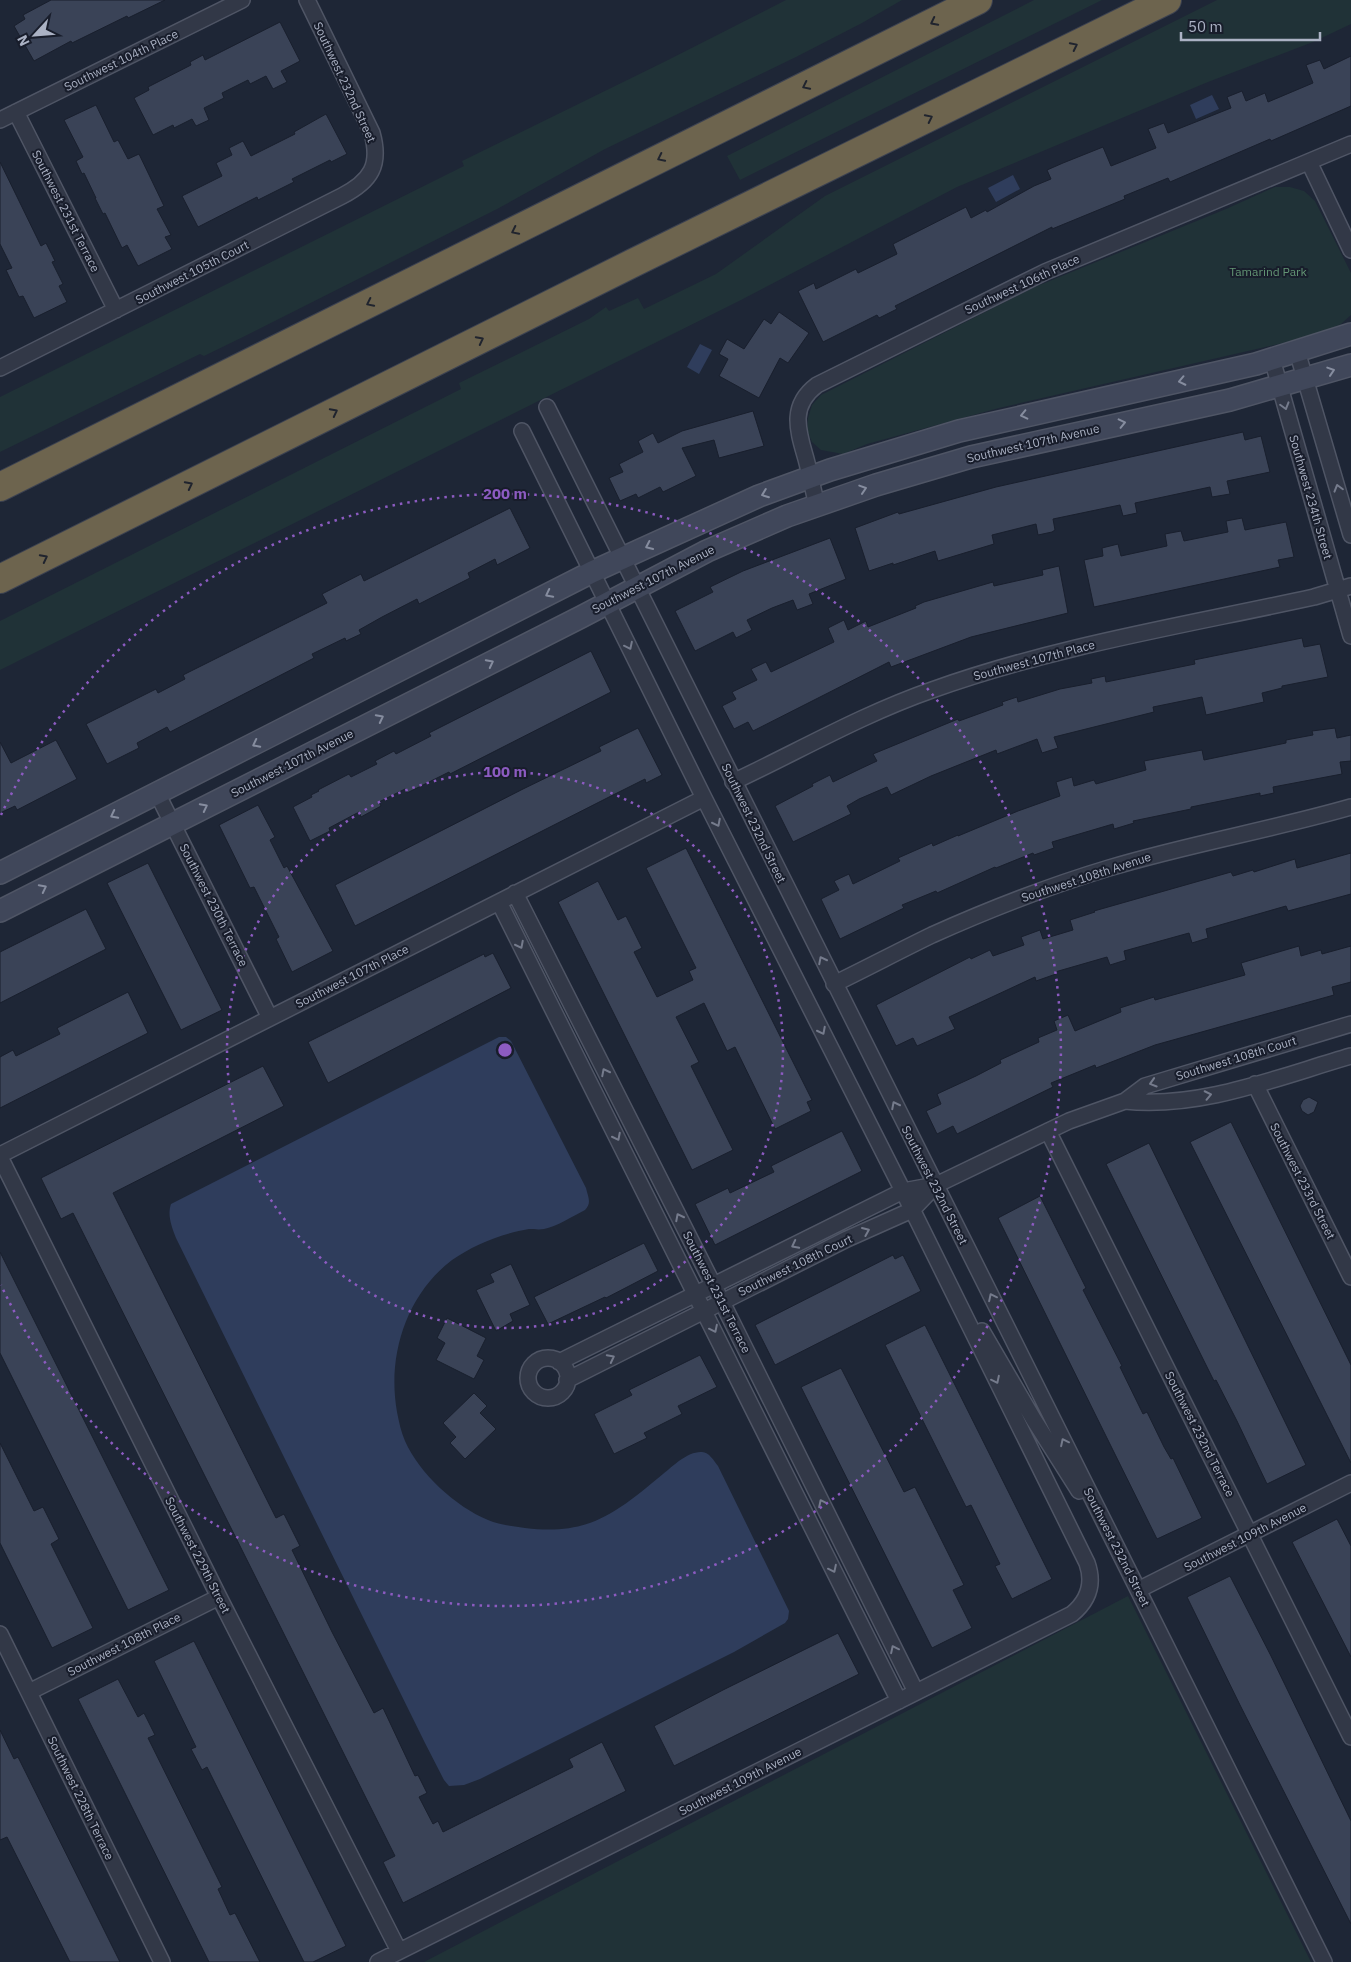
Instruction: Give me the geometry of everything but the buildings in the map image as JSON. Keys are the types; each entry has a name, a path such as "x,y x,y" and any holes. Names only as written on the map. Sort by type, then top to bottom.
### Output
{"highway":[{"path":"0,487 978,0"},
{"path":"0,579 633,263 1167,0"}],"street":[{"name":"Southwest 104th Place","path":"0,120 242,0"},
{"name":"Southwest 232nd Street","path":"307,0 372,133 377,152 375,165"},
{"name":"Southwest 231st Terrace","path":"16,112 116,310"},
{"name":"Southwest 106th Place","path":"817,505 799,434 798,418 804,399 817,385 1045,272 1351,144"},
{"path":"1309,162 1351,250"},
{"name":"Southwest 105th Court","path":"0,368 349,192 361,183 375,165"},
{"path":"0,873 592,572 736,506 810,477 892,450 968,429 1230,370 1351,334"},
{"path":"1297,351 1351,535"},
{"name":"Southwest 234th Street","path":"1272,359 1345,588 1351,636"},
{"name":"Southwest 107th Avenue","path":"0,910 722,544 817,505 885,482 971,457 1230,400 1351,365"},
{"name":"Southwest 232nd Street","path":"547,408 1324,1962"},
{"path":"522,431 704,798 932,1250 960,1293 1034,1420 1125,1564"},
{"name":"Southwest 107th Place","path":"733,782 870,714 966,678 1068,650 1345,588"},
{"name":"Southwest 230th Terrace","path":"157,793 270,1018"},
{"name":"Southwest 107th Place","path":"0,1156 704,798"},
{"name":"Southwest 108th Avenue","path":"834,984 939,932 1039,891 1153,856 1291,824 1351,806"},
{"name":"Southwest 231st Terrace","path":"515,893 714,1286 916,1692"},
{"name":"Southwest 231st Terrace","path":"499,902 898,1701"},
{"name":"Southwest 108th Court","path":"559,1362 903,1191 936,1185 1048,1131 1092,1112 1125,1101 1145,1086 1351,1024"},
{"name":"Southwest 108th Court","path":"1125,1101 1151,1104 1178,1101 1254,1084 1351,1056"},
{"name":"Southwest 233rd Street","path":"1254,1084 1351,1277"},
{"name":"Southwest 232nd Terrace","path":"1048,1131 1351,1737"},
{"name":"Southwest 229th Street","path":"0,1156 219,1597 399,1952"},
{"name":"Southwest 108th Court","path":"567,1380 847,1239 912,1210 936,1185"},
{"name":"Southwest 109th Avenue","path":"378,1962 1072,1614 1085,1601 1090,1588 1090,1575 1086,1563 932,1250"},
{"path":"553,1359 559,1362 567,1373 567,1380 562,1392 550,1398 536,1395 528,1383 530,1370 539,1360 553,1359"},
{"name":"Southwest 109th Avenue","path":"1138,1590 1351,1483"},
{"name":"Southwest 108th Place","path":"28,1692 219,1597"},
{"name":"Southwest 228th Terrace","path":"0,1634 162,1962"}],"green space":[{"path":"786,0 902,0 796,57 605,149 499,208 243,337 204,356 200,354 0,452 0,397 464,166 462,161"},
{"path":"1034,0 1102,0 740,180 727,156"},
{"path":"1217,0 1351,0 1351,24 1313,42 1208,82 957,187 741,300 0,670 0,621 461,389 459,383 589,319 606,307 609,311 638,298 644,309 716,274 825,196"},
{"name":"Tamarind Park","path":"1275,187 1290,187 1304,191 1315,201 1351,273 1351,315 1341,324 1314,336 999,408 867,444 843,454 821,450 812,442 807,430 808,418 812,405 821,395 1035,287"},
{"path":"1128,1596 1311,1962 424,1962"}],"water":[{"path":"1212,95 1219,109 1196,119 1190,105"},
{"path":"1013,175 1020,189 996,202 988,188"},
{"path":"700,344 712,350 699,374 687,367"},
{"path":"499,1037 506,1037 511,1041 586,1188 589,1200 588,1205 585,1210 554,1226 509,1233 469,1249 436,1274 423,1291 412,1309 404,1328 395,1370 397,1412 401,1431 411,1453 429,1477 463,1507 497,1523 547,1530 584,1525 600,1519 631,1500 681,1460 697,1452 705,1452 718,1466 789,1611 788,1619 785,1623 734,1652 480,1779 464,1785 449,1786 425,1743 176,1238 170,1221 170,1213 171,1204"}]}
